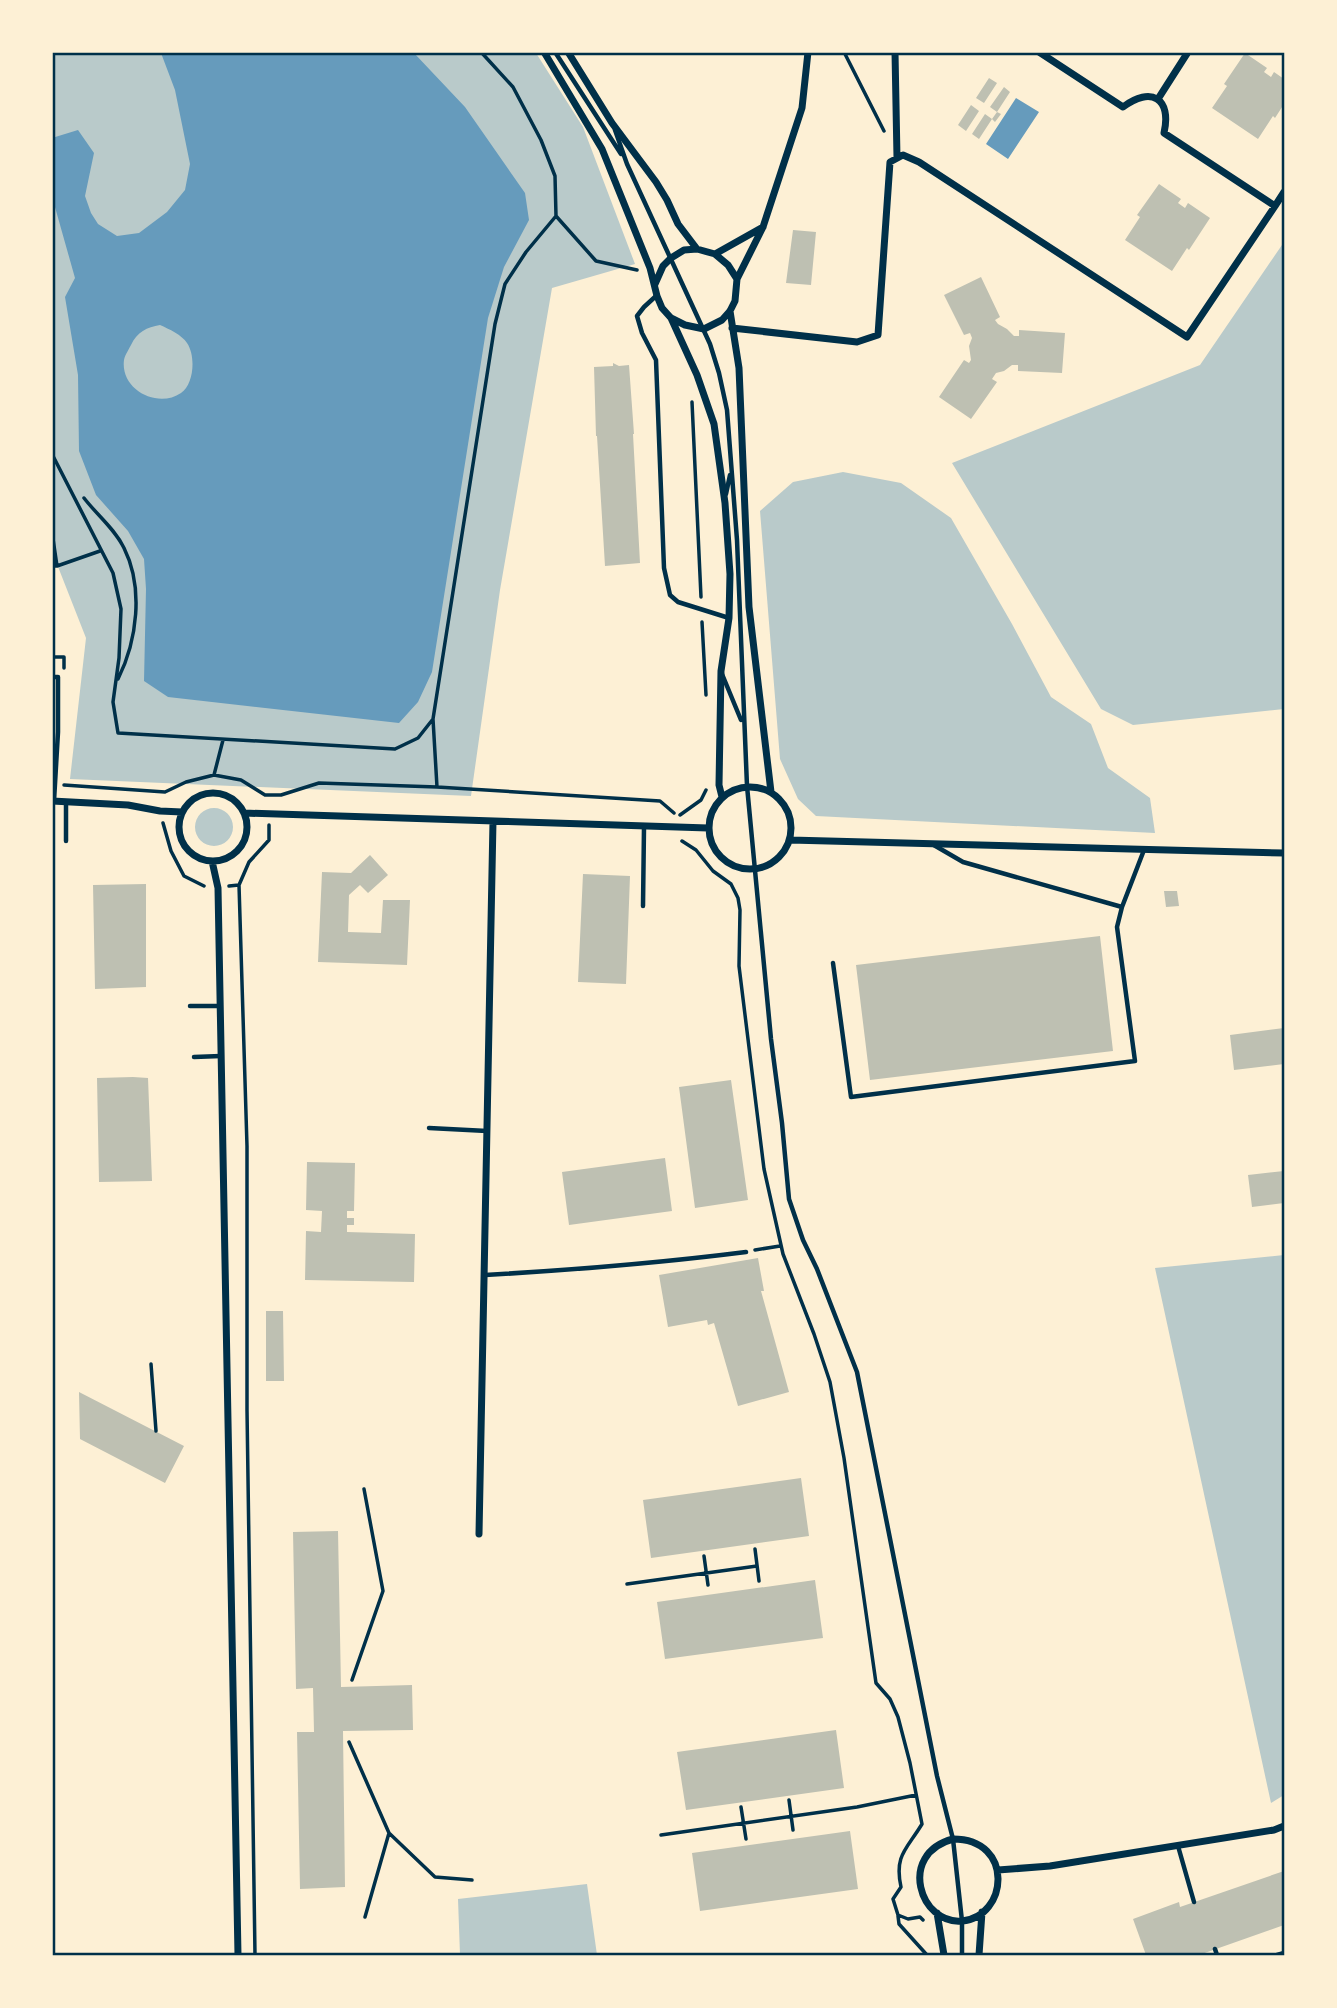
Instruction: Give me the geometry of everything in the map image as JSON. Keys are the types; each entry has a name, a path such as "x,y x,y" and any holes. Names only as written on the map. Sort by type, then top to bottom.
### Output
{"street":[{"path":"544,52 602,149 655,284 657,296 662,308 671,318 697,375 714,424 725,503 730,574 729,618 721,671 719,785 722,797"},
{"path":"568,52 612,123 656,182 678,224 697,249"},
{"path":"671,318 685,325 704,329 722,320 735,302 737,279 762,227 802,108 808,52"},
{"path":"895,52 897,158"},
{"path":"1039,52 1123,107 1133,99 1144,96 1158,99 1165,108 1167,119 1164,133 1275,206"},
{"path":"1158,99 1188,52"},
{"path":"732,328 857,342 878,335 890,162 903,155 919,162 1187,337 1284,192"},
{"path":"715,254 762,227"},
{"path":"655,284 663,265 671,258 684,250 697,249 715,254 728,265 737,279"},
{"path":"730,311 739,368 749,607 771,792"},
{"path":"747,786 771,792 789,813 790,840 785,850 777,859 756,868 742,868 729,863 718,854 711,842 708,828 714,806 733,790 747,786"},
{"path":"219,793 238,803 244,813 246,835 233,854 212,861 201,859 184,845 179,823 188,803 197,797 219,793"},
{"path":"53,801 128,805 182,812"},
{"path":"244,813 708,828"},
{"path":"479,1534 493,821"},
{"path":"790,840 1284,853"},
{"path":"212,861 218,888 239,1955"},
{"path":"998,1870 1050,1866 1274,1830 1284,1826"},
{"path":"953,1839 971,1841 983,1847 992,1855 998,1870 995,1896 982,1912 962,1921 937,1913 922,1894 920,1873 923,1861 934,1846 953,1839"},
{"path":"979,1955 982,1912"},
{"path":"937,1913 944,1955"}],"lane":[{"path":"555,52 627,164"},
{"path":"612,123 627,164 704,329 724,397 737,540 747,786 789,1199 857,1372 937,1776 953,1839 962,1921 961,1955"},
{"path":"657,296 637,316 642,333 656,360 664,568 670,595 678,602 729,618"},
{"path":"725,503 731,467"},
{"path":"721,671 738,709 743,728"},
{"path":"52,677 58,677 58,732 53,801"},
{"path":"66,802 66,841"},
{"path":"643,906 644,827"},
{"path":"932,844 962,862 1122,908"},
{"path":"833,963 851,1097 1135,1061 1117,927 1144,850"},
{"path":"190,1006 220,1006"},
{"path":"194,1057 221,1056"},
{"path":"429,1128 486,1132"},
{"path":"484,1275 587,1269 747,1252"},
{"path":"1178,1846 1194,1902"},
{"path":"1277,1955 1284,1953"}],"path":[{"path":"481,52 513,87 541,140 555,176 556,216 596,261 642,271"},
{"path":"844,52 897,158"},
{"path":"437,787 433,719 495,324 505,284 526,252 556,216"},
{"path":"692,400 706,706"},
{"path":"52,454 113,573 121,609 119,657 113,702 118,733 395,750 418,738 433,719"},
{"path":"84,498 112,530 124,549 133,576 136,601 133,636 125,665 116,684"},
{"path":"52,532 55,566 101,551"},
{"path":"214,775 223,740"},
{"path":"55,785 165,792 186,782 214,775 241,780 265,795 281,795 319,783 437,787 636,803 660,801 680,814 701,800 708,785"},
{"path":"680,814 678,839 696,850 713,871 731,884 738,898 738,967 764,1169 780,1246 830,1382 844,1458 876,1683 890,1699 898,1717 922,1824 906,1846 899,1864 901,1887 893,1899 899,1924 929,1955"},
{"path":"239,885 247,1146 247,1410 255,1955"},
{"path":"747,1252 780,1246"},
{"path":"151,1364 156,1432"},
{"path":"352,1680 383,1591 364,1489"},
{"path":"755,1549 759,1581"},
{"path":"704,1556 708,1585"},
{"path":"627,1584 757,1566"},
{"path":"349,1742 389,1833 435,1877 472,1880"},
{"path":"661,1835 858,1807 916,1795"},
{"path":"789,1800 793,1830"},
{"path":"741,1807 746,1839"},
{"path":"365,1917 389,1833"},
{"path":"898,1914 908,1919 920,1917 926,1925"},
{"path":"929,1955 930,1948"}],"shaded area":[{"path":"53,53 536,53 583,127 635,264 552,288 500,590 471,796 70,779 86,638 53,554"},
{"path":"1284,242 1284,709 1133,725 1101,709 952,463 1200,365"},
{"path":"843,472 901,483 951,518 1051,697 1091,724 1108,768 1150,798 1155,833 816,816 798,799 780,759 760,511 793,482"},
{"path":"214,808 228,813 233,827 228,841 214,846 200,841 195,827 200,813"},
{"path":"1284,1255 1284,1795 1271,1803 1155,1268"},
{"path":"587,1884 597,1955 460,1955 458,1899"}],"water":[{"path":"161,53 414,53 465,107 525,193 529,220 504,267 488,318 432,672 418,702 399,723 168,697 144,681 144,559 128,531 96,495 79,451 78,375 65,297 75,278 53,200 52,138 78,130 94,153 85,196 91,213 98,224 117,236 139,233 167,212 185,190 190,164 175,90","holes":["160,325 185,340 192,355 191,377 185,389 172,397 162,399 142,394 134,388 124,371 124,360 133,340 139,333"]},
{"path":"1016,98 1039,112 1008,159 986,144"}],"building":[{"path":"1245,53 1267,68 1264,72 1271,77 1274,72 1284,79 1284,104 1258,139 1212,108"},
{"path":"989,78 997,83 984,103 976,98"},
{"path":"1004,87 1010,92 997,112 990,107"},
{"path":"971,105 979,111 966,131 958,125"},
{"path":"997,112 1001,114 995,122 992,119"},
{"path":"985,114 992,119 979,139 972,134"},
{"path":"1159,184 1181,199 1178,203 1185,208 1188,203 1210,218 1172,271 1125,240 1140,217 1137,215"},
{"path":"793,230 816,232 811,285 786,283"},
{"path":"981,277 1000,317 995,320 1014,336 1019,336 1019,330 1065,333 1062,373 1018,371 1018,365 1012,365 996,373 992,379 997,382 971,419 939,397 964,360 969,363 971,360 970,333 964,335 944,295"},
{"path":"613,363 619,366 629,365 640,563 605,566 594,367 613,366"},
{"path":"370,855 388,875 368,893 360,885 349,895 348,932 381,933 383,900 410,900 407,965 318,962 322,872 351,873"},
{"path":"583,874 630,876 626,984 578,982"},
{"path":"146,884 146,987 95,989 93,885"},
{"path":"1164,891 1177,891 1179,906 1166,907"},
{"path":"1100,936 1113,1051 870,1080 856,965"},
{"path":"1284,1028 1284,1064 1234,1070 1230,1035"},
{"path":"97,1078 148,1078 152,1181 99,1182"},
{"path":"731,1080 748,1200 695,1208 679,1087"},
{"path":"665,1158 672,1211 569,1225 562,1172"},
{"path":"307,1162 355,1163 354,1211 347,1211 347,1218 354,1218 354,1225 347,1225 347,1232 415,1234 414,1282 305,1280 306,1231 321,1232 322,1211 306,1210"},
{"path":"1284,1171 1284,1203 1252,1207 1248,1175"},
{"path":"758,1258 764,1291 761,1291 789,1392 738,1406 714,1323 708,1325 707,1320 668,1327 659,1275"},
{"path":"266,1311 283,1311 284,1381 266,1381"},
{"path":"79,1392 184,1446 165,1483 80,1439"},
{"path":"801,1478 809,1536 651,1558 643,1500"},
{"path":"338,1531 341,1687 412,1685 413,1730 343,1731 345,1887 300,1889 297,1732 314,1732 313,1688 296,1689 293,1532"},
{"path":"815,1580 823,1638 665,1659 657,1602"},
{"path":"836,1730 844,1788 686,1810 677,1752"},
{"path":"850,1831 858,1889 700,1911 692,1853"},
{"path":"1284,1871 1284,1925 1199,1955 1146,1955 1133,1919 1179,1902 1180,1907"}]}
